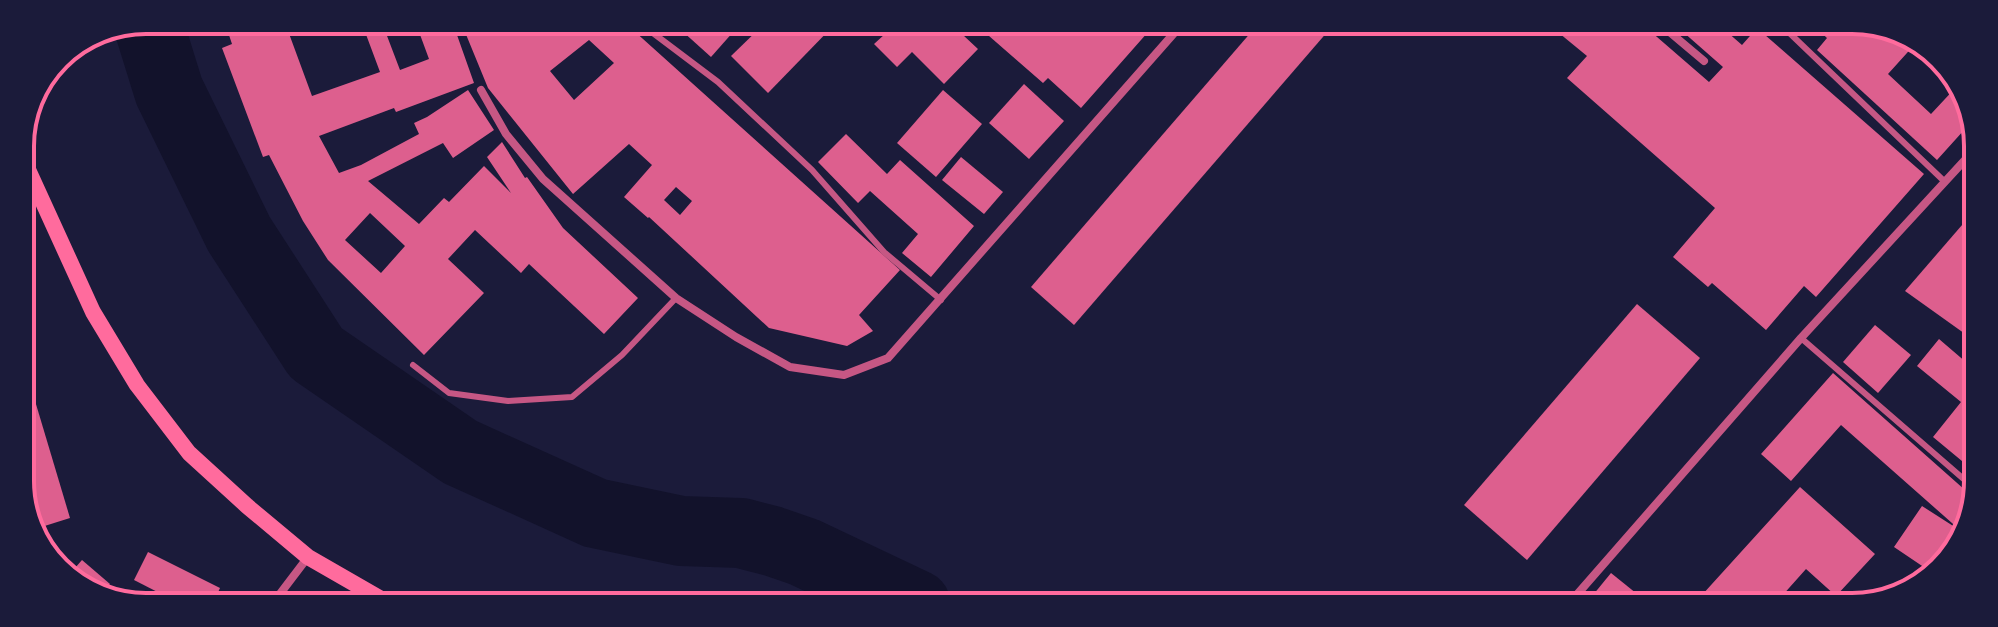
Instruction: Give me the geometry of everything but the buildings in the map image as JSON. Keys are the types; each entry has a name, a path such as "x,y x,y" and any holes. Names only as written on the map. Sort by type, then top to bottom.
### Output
{"main road":[{"path":"34,183 93,312 137,385 189,453 308,557 371,593"}],"street":[{"path":"481,90 506,134 543,179 676,298 790,367 844,375 888,358 1173,34"},
{"path":"1672,34 1704,61"},
{"path":"1578,593 1801,338 1964,160"},
{"path":"281,593 308,557"}],"lane":[{"path":"654,34 718,82 812,170 884,252 941,300"},
{"path":"1790,34 1944,181"},
{"path":"413,365 449,393 508,401 572,397 622,355 676,298"},
{"path":"1801,338 1964,479"}],"waterway":[{"path":"151,34 169,91 239,234 316,353 460,452 595,513 681,531 741,533 772,541 804,552 891,593"}]}
